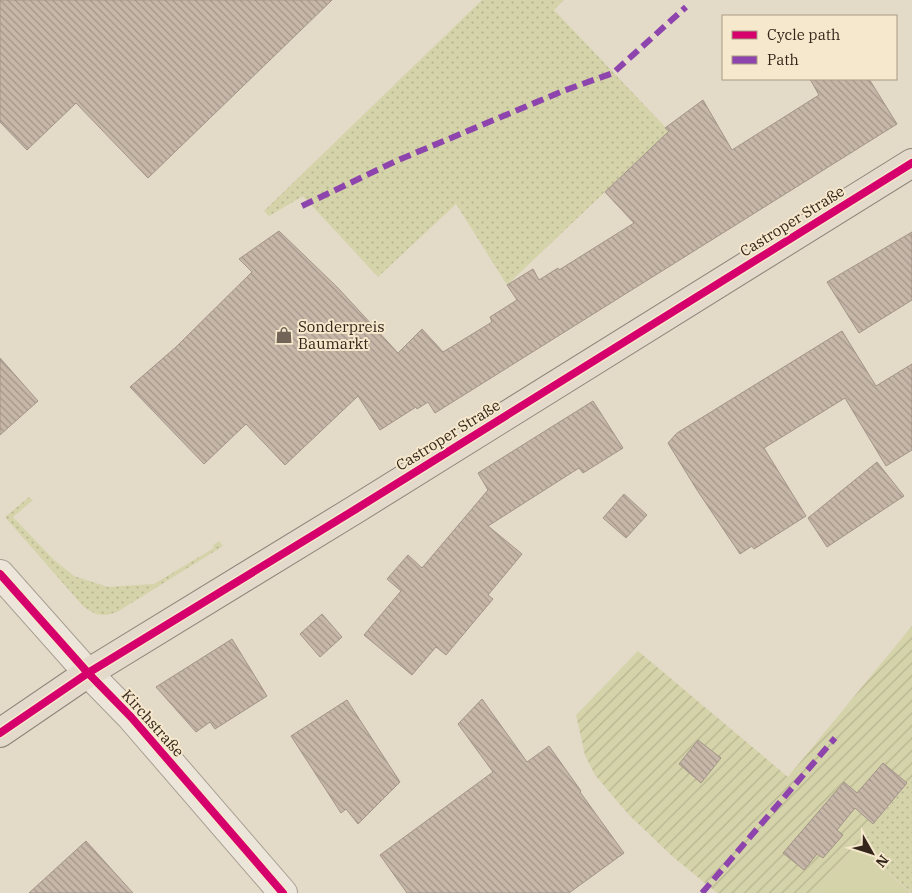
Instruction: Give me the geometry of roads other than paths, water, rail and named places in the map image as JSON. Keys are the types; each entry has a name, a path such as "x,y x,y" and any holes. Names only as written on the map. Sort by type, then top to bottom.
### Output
{"main road":[{"name":"Castroper Straße","path":"0,732 88,673 348,514 912,163"}],"street":[{"name":"Kirchstraße","path":"0,574 88,673 131,717 283,893"}],"place":[{"name":"Sonderpreis Baumarkt","path":"284,335"}]}
